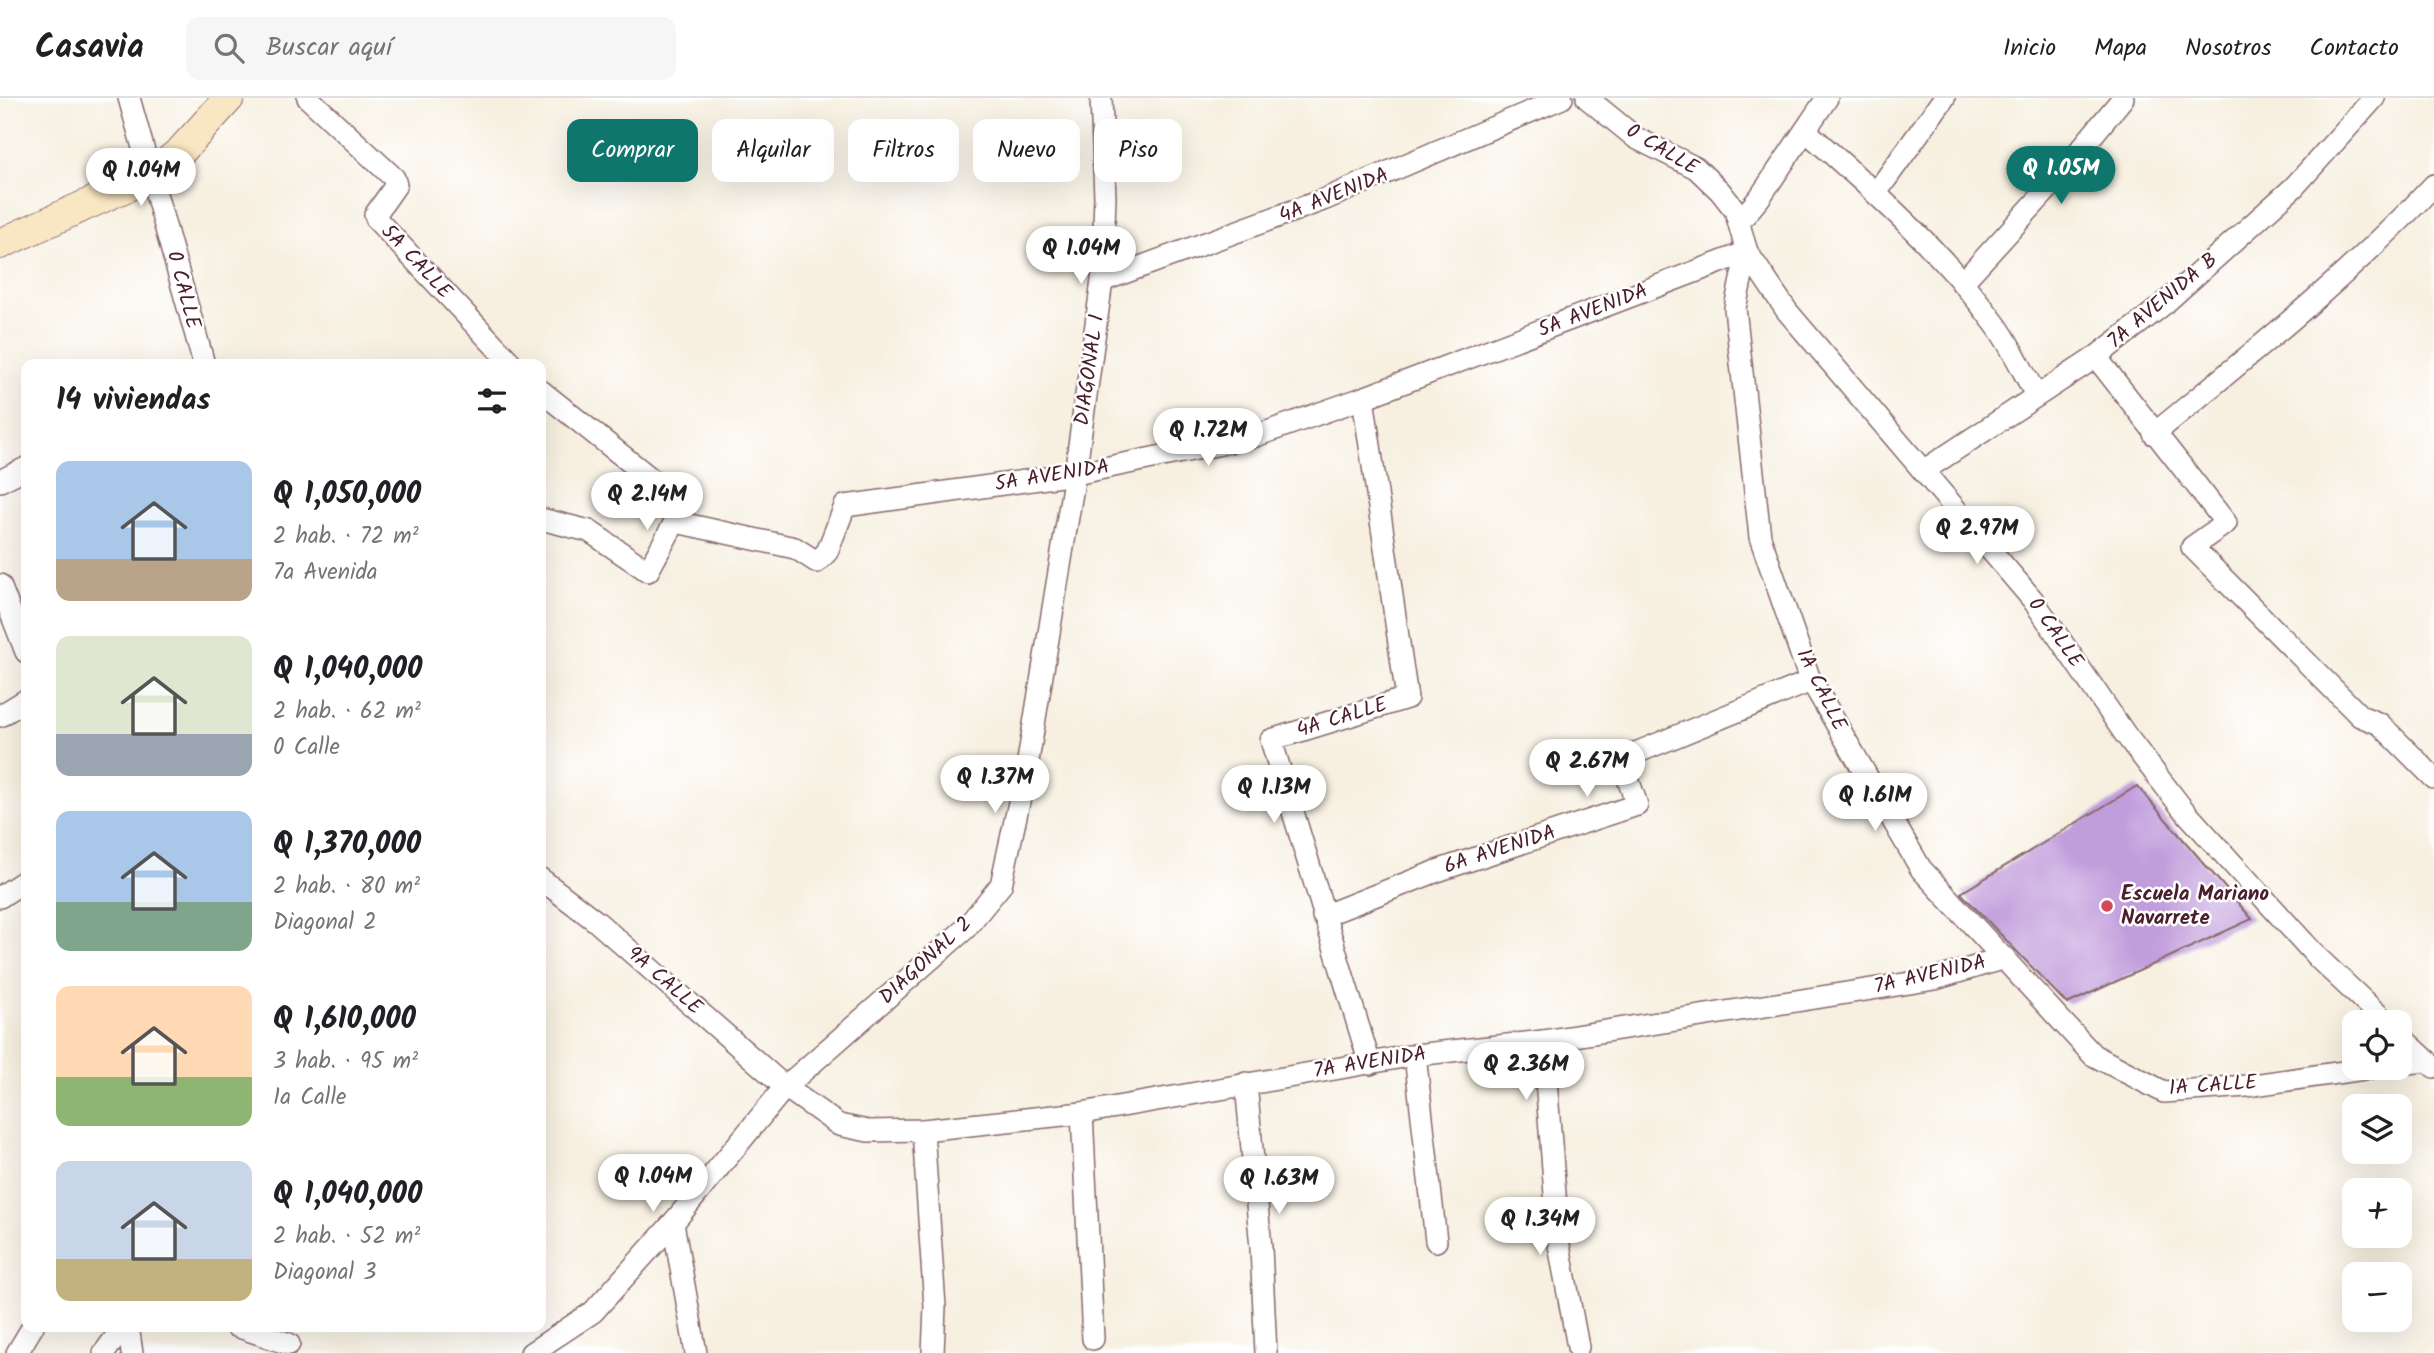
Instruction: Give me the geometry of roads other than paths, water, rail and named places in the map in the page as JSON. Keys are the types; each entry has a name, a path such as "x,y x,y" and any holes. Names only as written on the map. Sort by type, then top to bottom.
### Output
{"street":[{"path":"129,98 152,175"},
{"path":"0,244 152,175 181,151 229,98"},
{"name":"5A CALLE","path":"308,98 394,178 396,185 377,209 377,220 507,359"},
{"name":"DIAGONAL 1","path":"1075,474 1102,281 1105,197 1101,98"},
{"name":"4A AVENIDA","path":"1102,281 1348,190 1562,98"},
{"name":"0 CALLE","path":"1587,98 1636,138 1696,167 1720,191 1740,221 1747,252 1787,311 2033,600 2124,734 2182,807 2318,958 2373,1010"},
{"path":"1740,221 1827,98"},
{"path":"1876,193 1944,98"},
{"path":"1962,283 2048,189 2123,98"},
{"name":"7A AVENIDA B","path":"1923,471 2095,357 2164,304 2294,187 2374,98"},
{"path":"1806,131 1876,193 1962,283 2005,338 2036,395"},
{"name":"0 CALLE","path":"152,175 203,359"},
{"path":"2154,434 2300,314 2383,239 2434,185"},
{"name":"5A AVENIDA","path":"676,522 795,548 817,562 827,552 845,506 1075,474 1250,438 1363,398 1747,252"},
{"name":"1A CALLE","path":"1747,252 1735,309 1760,537 1811,681 1921,869 2093,1055 2164,1093 2247,1086 2342,1072"},
{"path":"2095,357 2226,523 2192,547 2360,716 2380,724 2434,778"},
{"path":"546,395 681,501 684,508 651,569 645,571 589,531 546,520"},
{"name":"4A CALLE","path":"1363,398 1407,698 1271,740 1370,1063"},
{"path":"0,481 21,470"},
{"name":"DIAGONAL 2","path":"531,1353 593,1312 673,1223 785,1087 965,929 1001,885 1028,761 1075,474"},
{"path":"0,585 21,639"},
{"name":"6A AVENIDA","path":"1323,916 1437,871 1637,804 1621,758 1811,681"},
{"path":"0,716 21,703"},
{"path":"0,897 21,883"},
{"name":"9A CALLE","path":"546,883 597,922 785,1087"},
{"name":"7A AVENIDA","path":"785,1087 839,1125 868,1131 923,1130 1082,1113 1415,1055 1543,1041 1935,979 2005,958"},
{"path":"1543,1041 1559,1245 1578,1347"},
{"path":"2412,1047 2430,1064"},
{"path":"1415,1055 1436,1241"},
{"path":"2412,1064 2430,1064"},
{"path":"1246,1083 1261,1248 1266,1353"},
{"path":"1082,1113 1093,1339"},
{"path":"923,1130 935,1307 933,1353"},
{"path":"673,1223 696,1353"},
{"path":"17,1353 29,1332"},
{"path":"104,1353 121,1332"},
{"path":"127,1332 132,1353"},
{"path":"254,1332 289,1344"}],"place":[{"name":"Escuela Mariano Navarrete","path":"2107,906"}]}
